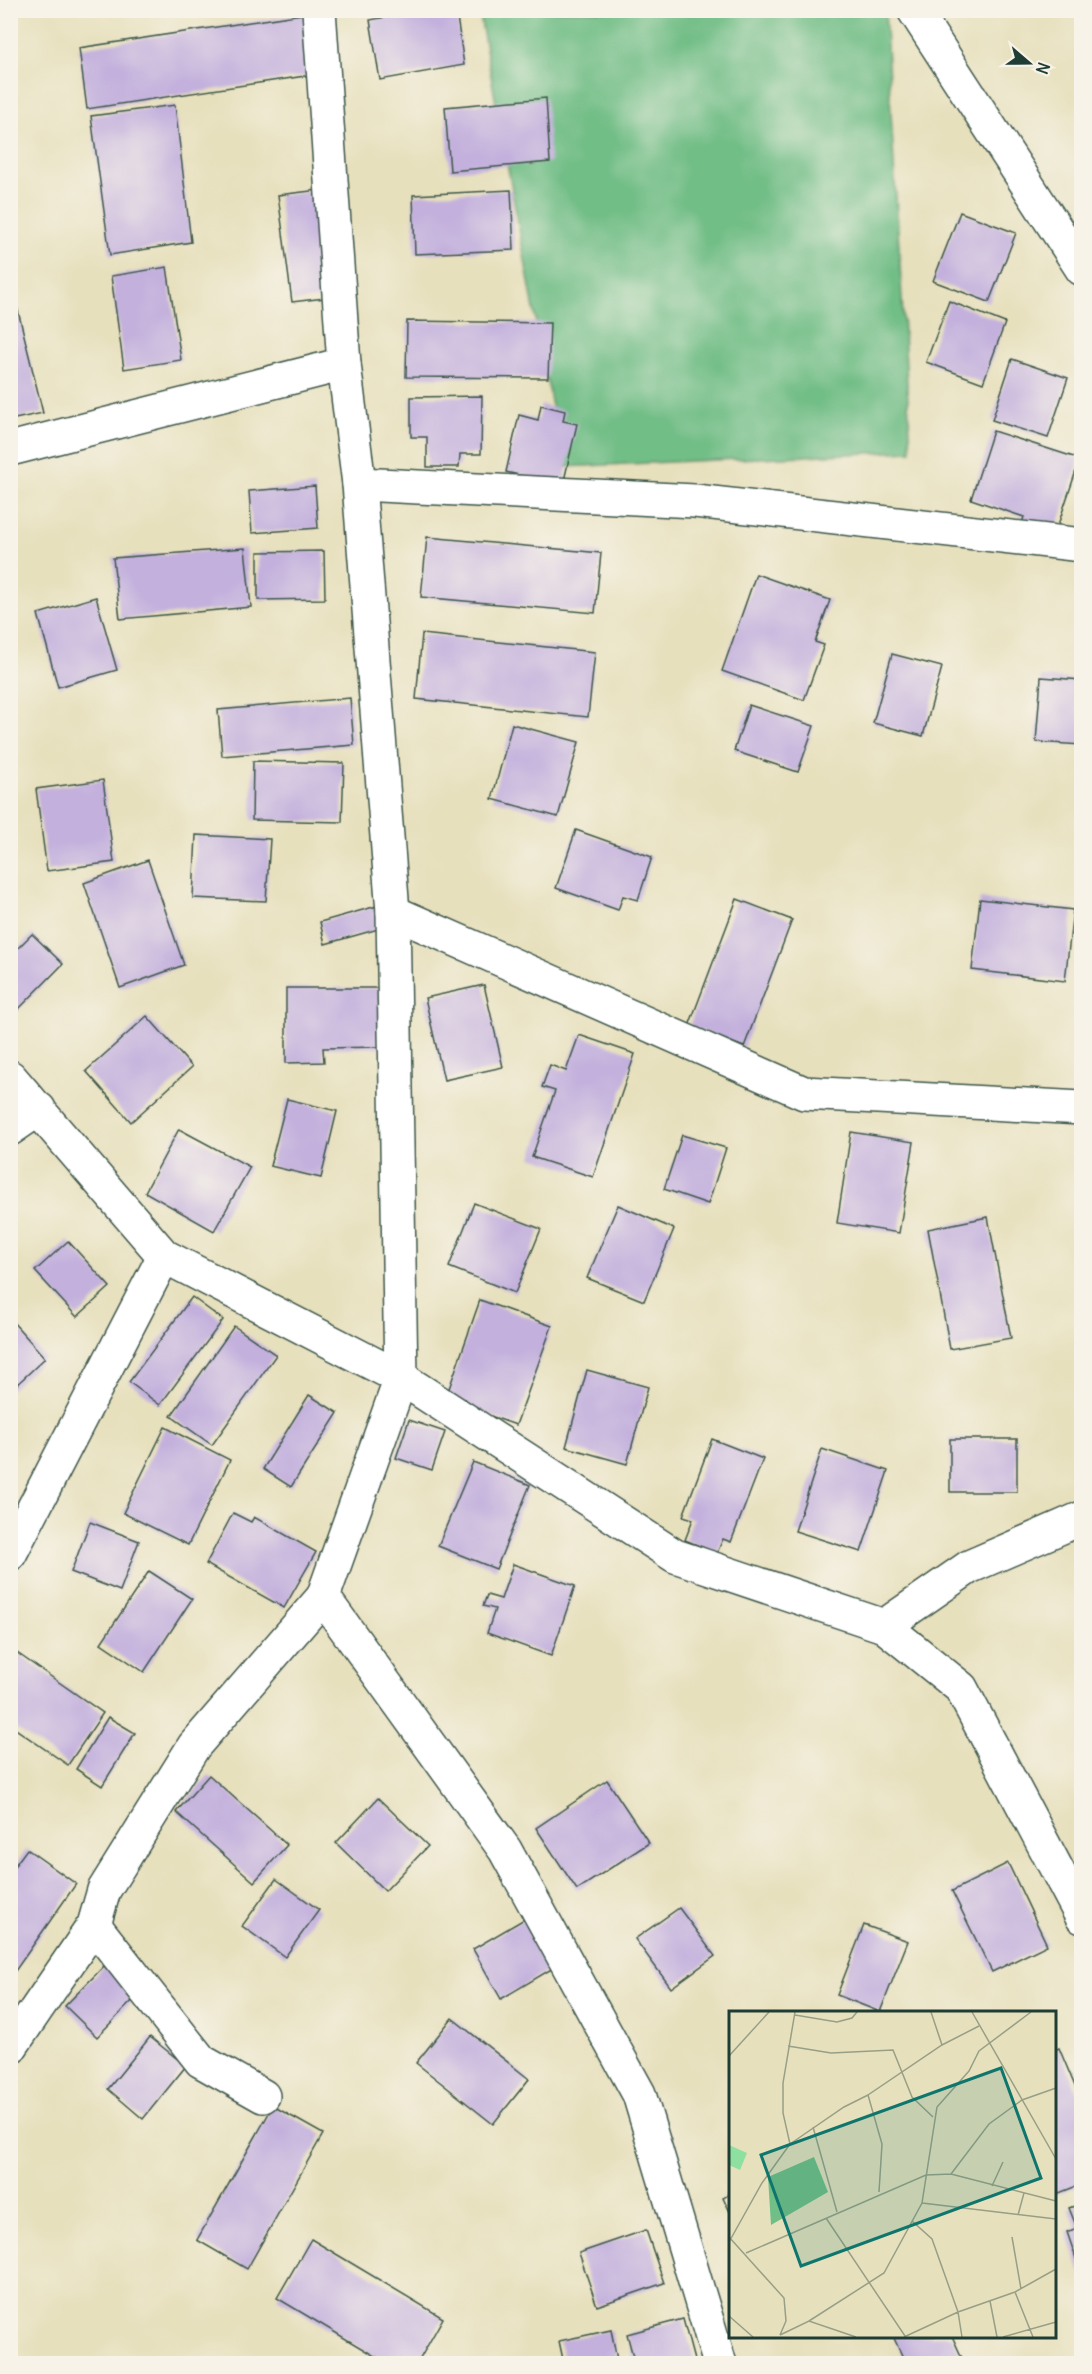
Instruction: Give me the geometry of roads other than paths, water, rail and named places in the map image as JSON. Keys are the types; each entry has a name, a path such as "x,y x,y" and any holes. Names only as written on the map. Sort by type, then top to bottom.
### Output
{"street":[{"path":"10,2048 94,1925 104,1890 194,1746 323,1597 401,1378 393,912 359,484 344,364 319,10"},
{"path":"914,10 1082,269"},
{"path":"10,449 344,364"},
{"path":"359,484 695,501 1082,545"},
{"path":"393,912 804,1093 1082,1108"},
{"path":"10,1077 164,1256 401,1378 675,1556 884,1626 961,1688 1082,1917"},
{"path":"10,1129 39,1109"},
{"path":"10,1554 164,1256"},
{"path":"884,1626 969,1567 1082,1518"},
{"path":"323,1597 505,1850 639,2094 720,2364"},
{"path":"94,1925 201,2061 263,2096"}]}
